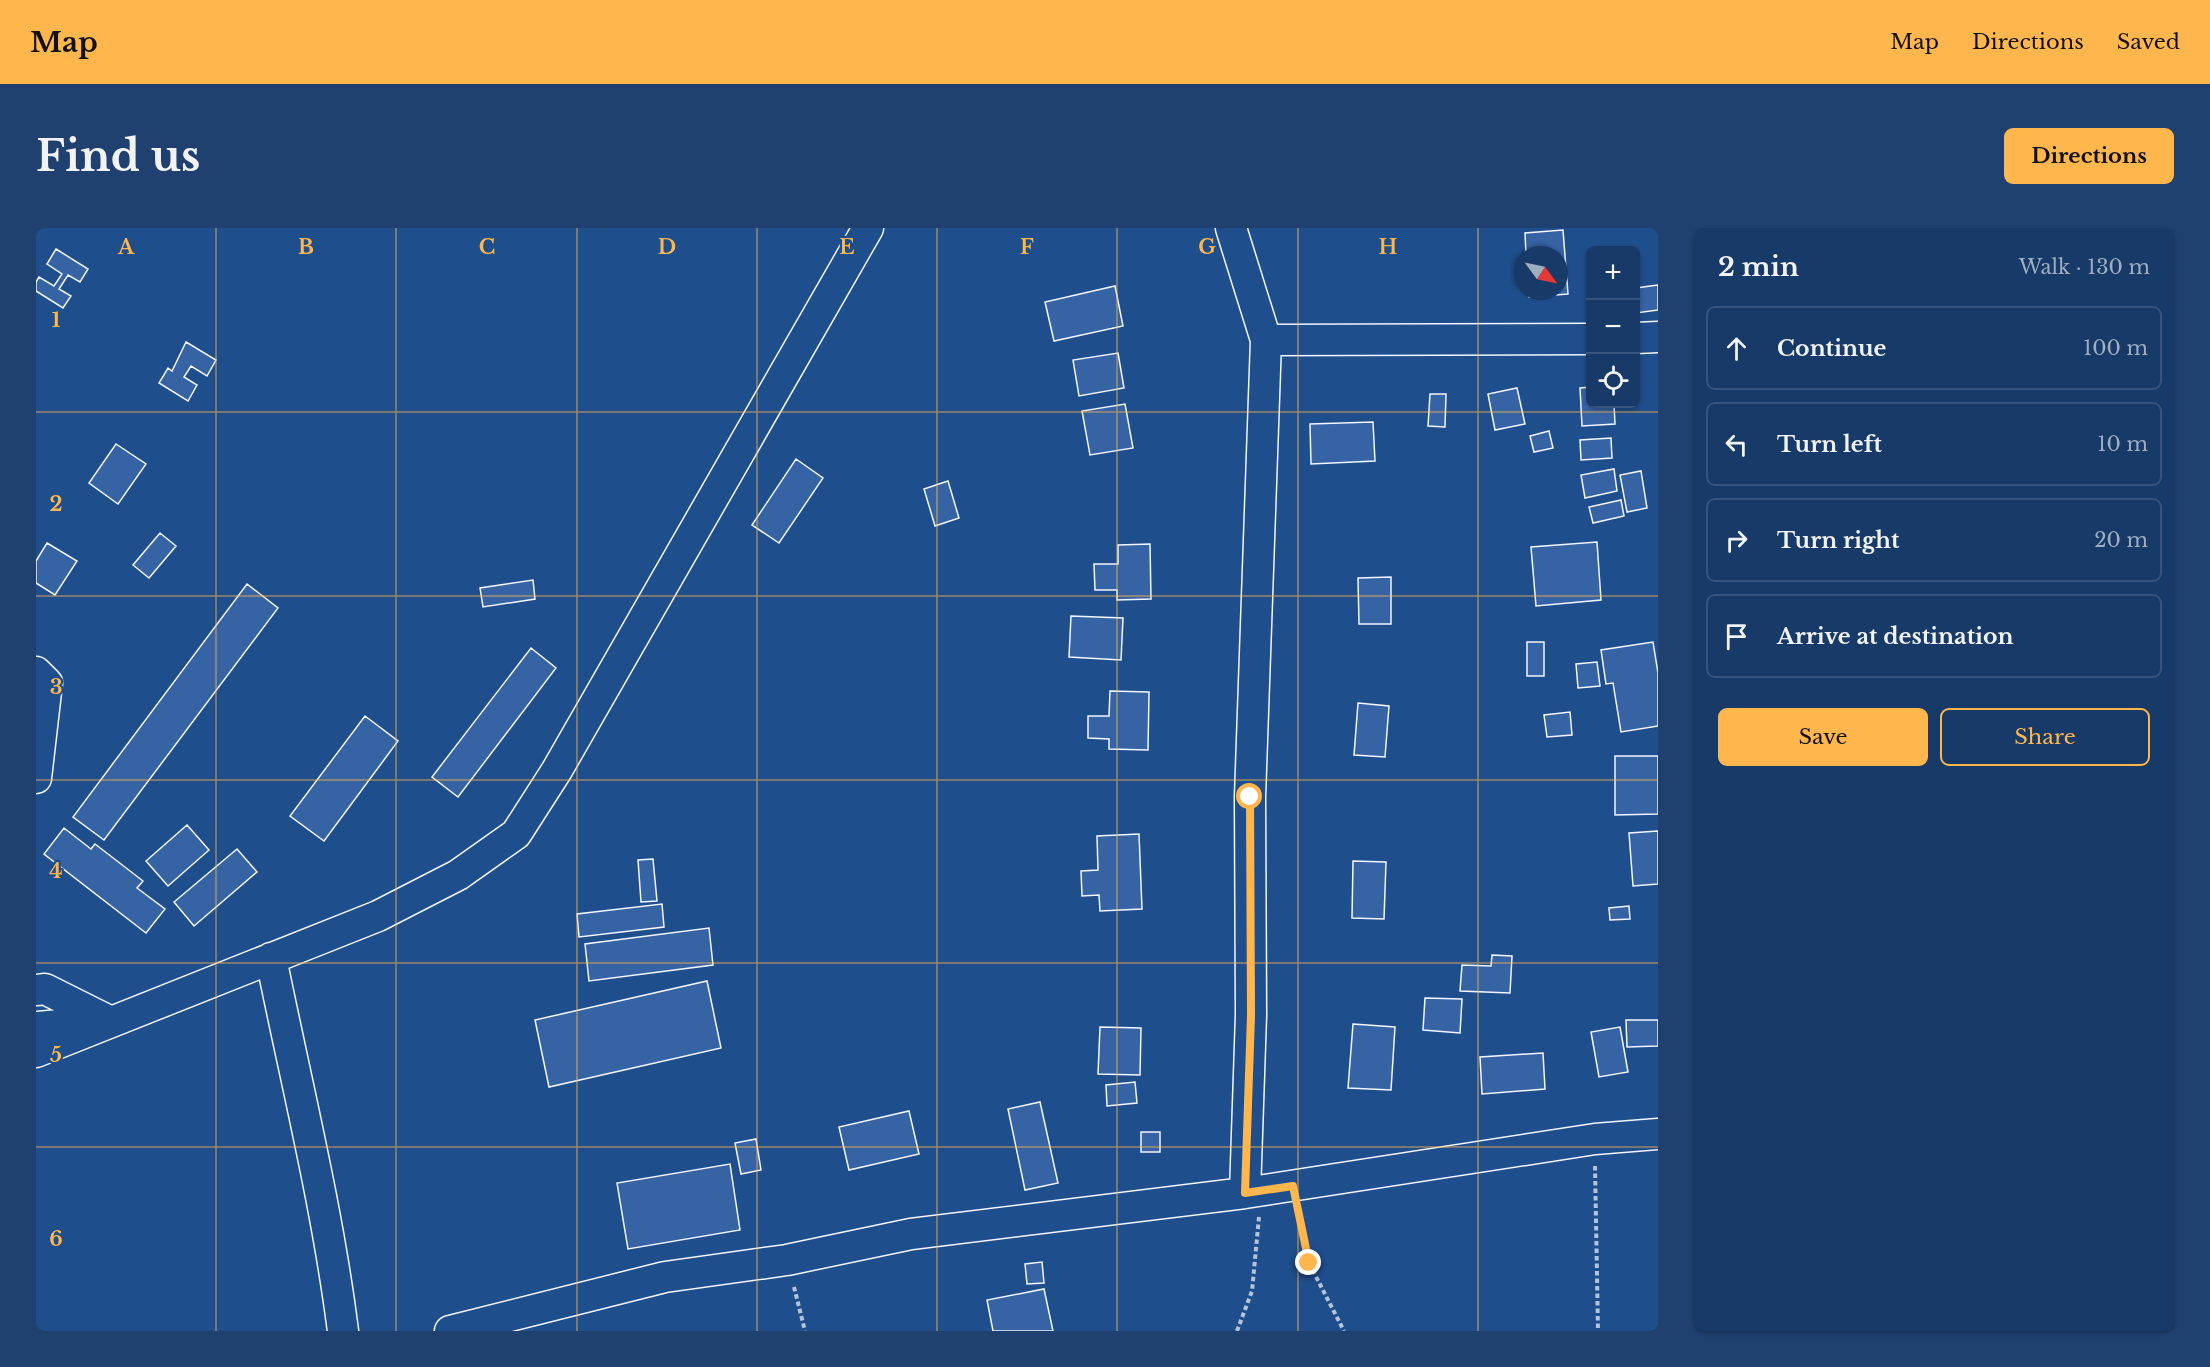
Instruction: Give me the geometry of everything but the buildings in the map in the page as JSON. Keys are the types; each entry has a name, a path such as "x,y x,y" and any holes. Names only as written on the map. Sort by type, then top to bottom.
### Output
{"street":[{"path":"36,1052 388,911 458,875 516,834 557,770 868,228"},
{"path":"1231,228 1266,340 1250,797 1251,1015 1245,1193"},
{"path":"1640,338 1658,338"},
{"path":"1266,340 1586,339"},
{"path":"36,672 47,683 36,778"},
{"path":"271,958 313,1152 336,1272 343,1331"},
{"path":"39,987 111,1022"},
{"path":"36,1027 111,1022"},
{"path":"450,1331 665,1277 787,1260 911,1234 1245,1193 1595,1139 1658,1134"}],"path":[{"path":"1595,1139 1598,1331"},
{"path":"1293,1186 1309,1263 1344,1331"},
{"path":"1237,1331 1252,1291 1259,1219 1245,1193"},
{"path":"787,1260 805,1331"}],"route":[{"path":"1250,797 1251,1015 1245,1193 1293,1186 1309,1263"}]}
